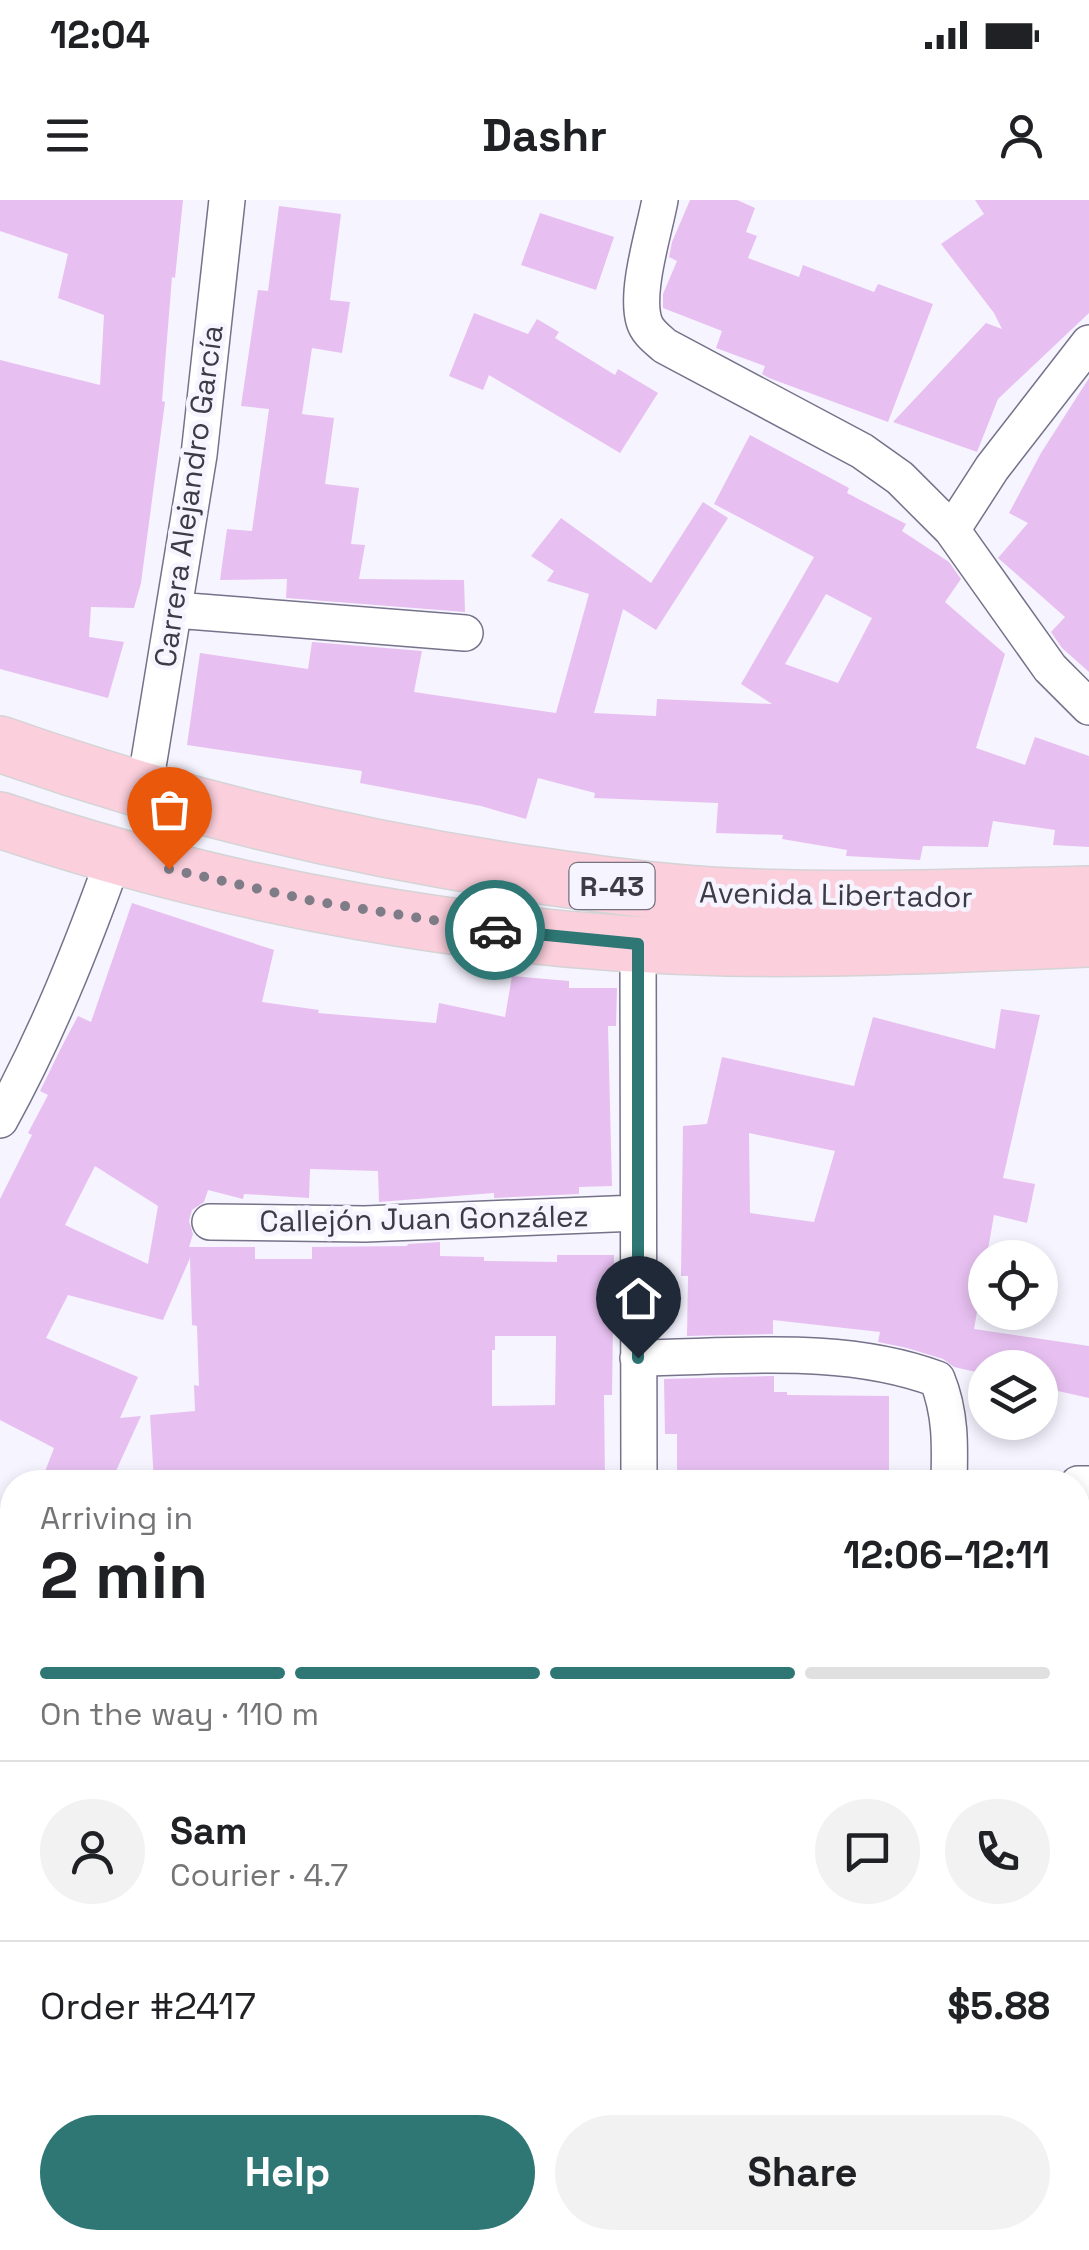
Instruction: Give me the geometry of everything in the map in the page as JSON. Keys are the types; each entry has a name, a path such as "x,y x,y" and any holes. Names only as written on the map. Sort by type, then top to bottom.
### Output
{"main road":[{"name":"Avenida Libertador","path":"0,744 241,819 370,848 609,886 823,899 1089,894"},
{"name":"Avenida Libertador","path":"0,820 114,855 242,886 431,922 638,944 838,948 1089,939"}],"street":[{"name":"Carrera Alejandro García","path":"144,790 199,455 226,200"},
{"path":"660,200 644,284 644,320 649,332 665,346 862,452 900,478 952,530 1050,668 1089,707"},
{"path":"952,530 992,468 1089,343"},
{"path":"175,610 465,633"},
{"path":"0,1120 46,1032 114,855"},
{"path":"638,944 639,1470"},
{"name":"Callejón Juan González","path":"210,1222 365,1224 638,1213"},
{"path":"638,1358 818,1357 880,1362 937,1378 945,1398 950,1433 949,1470"}],"building":[{"path":"0,200 183,200 175,278 172,277 162,401 165,402 141,583 134,608 91,607 89,637 124,642 108,698 0,669 0,360 100,385 104,315 58,298 68,254 0,231"},
{"path":"690,200 737,200 755,208 746,232 757,236 748,258 799,277 803,265 874,292 878,284 933,304 888,422 769,378 762,374 765,366 716,348 722,331 663,308 663,294 677,261 669,257 672,242"},
{"path":"975,200 1089,200 1089,313 998,399 977,452 893,422 986,323 1002,329 941,244 984,214"},
{"path":"279,206 341,214 330,300 350,302 342,353 312,348 302,414 334,418 325,484 359,488 351,544 365,545 359,579 464,580 465,612 286,598 287,579 220,580 227,529 252,531 269,409 241,406 258,290 268,291"},
{"path":"540,213 614,237 596,290 521,265"},
{"path":"474,313 528,334 537,319 559,332 555,338 615,375 618,369 658,393 620,453 489,375 483,390 449,376"},
{"path":"1089,378 1089,672 1062,648 1051,632 1065,617 998,558 1028,523 1009,513 1041,453"},
{"path":"750,435 849,488 847,493 906,524 902,531 949,562 961,579 945,602 1005,654 976,748 1025,765 1035,737 1089,756 1089,847 1053,845 1055,830 993,821 988,847 923,846 920,860 846,856 847,850 782,839 783,835 716,833 718,803 594,798 595,793 538,778 526,819 481,806 360,783 362,771 187,745 200,653 308,669 312,642 422,651 414,692 556,713 589,594 547,581 554,571 531,556 561,518 651,583 703,502 728,518 656,630 623,609 594,713 656,716 657,699 772,704 741,684 814,557 714,504","holes":["826,594 872,618 838,683 785,664"]},
{"path":"132,903 274,950 262,1002 319,1010 318,1013 436,1023 439,1003 505,1017 512,976 569,981 569,988 617,988 616,1026 608,1026 612,1186 579,1187 579,1194 494,1198 494,1193 379,1202 378,1171 310,1169 309,1198 244,1194 243,1199 208,1190 204,1202 192,1210 189,1221 193,1234 189,1247 255,1247 255,1259 312,1259 312,1247 440,1242 440,1256 484,1257 484,1261 557,1262 557,1255 614,1255 612,1395 604,1395 605,1470 153,1470 150,1415 195,1411 194,1385 199,1386 190,1258 163,1320 68,1295 46,1338 138,1377 120,1418 141,1416 116,1470 46,1470 54,1448 0,1420 0,1199 48,1095 40,1091 78,1016 91,1022","holes":["95,1166 158,1206 148,1264 65,1225","495,1336 556,1336 555,1405 492,1406"]},
{"path":"1001,1009 1040,1015 1003,1178 1035,1184 1027,1223 994,1215 990,1240 968,1240 968,1330 1089,1346 1089,1398 1058,1391 1058,1350 968,1350 968,1370 943,1359 878,1342 880,1332 773,1320 773,1334 687,1336 688,1276 681,1276 683,1126 707,1124 722,1057 854,1086 873,1017 995,1049","holes":["749,1133 835,1151 814,1222 750,1213"]},
{"path":"774,1376 774,1392 787,1395 889,1396 889,1470 677,1470 677,1434 665,1434 664,1379"}],"way so far":[{"path":"169,869 313,901 495,930"}],"route":[{"path":"495,930 638,944 638,1358"}]}
